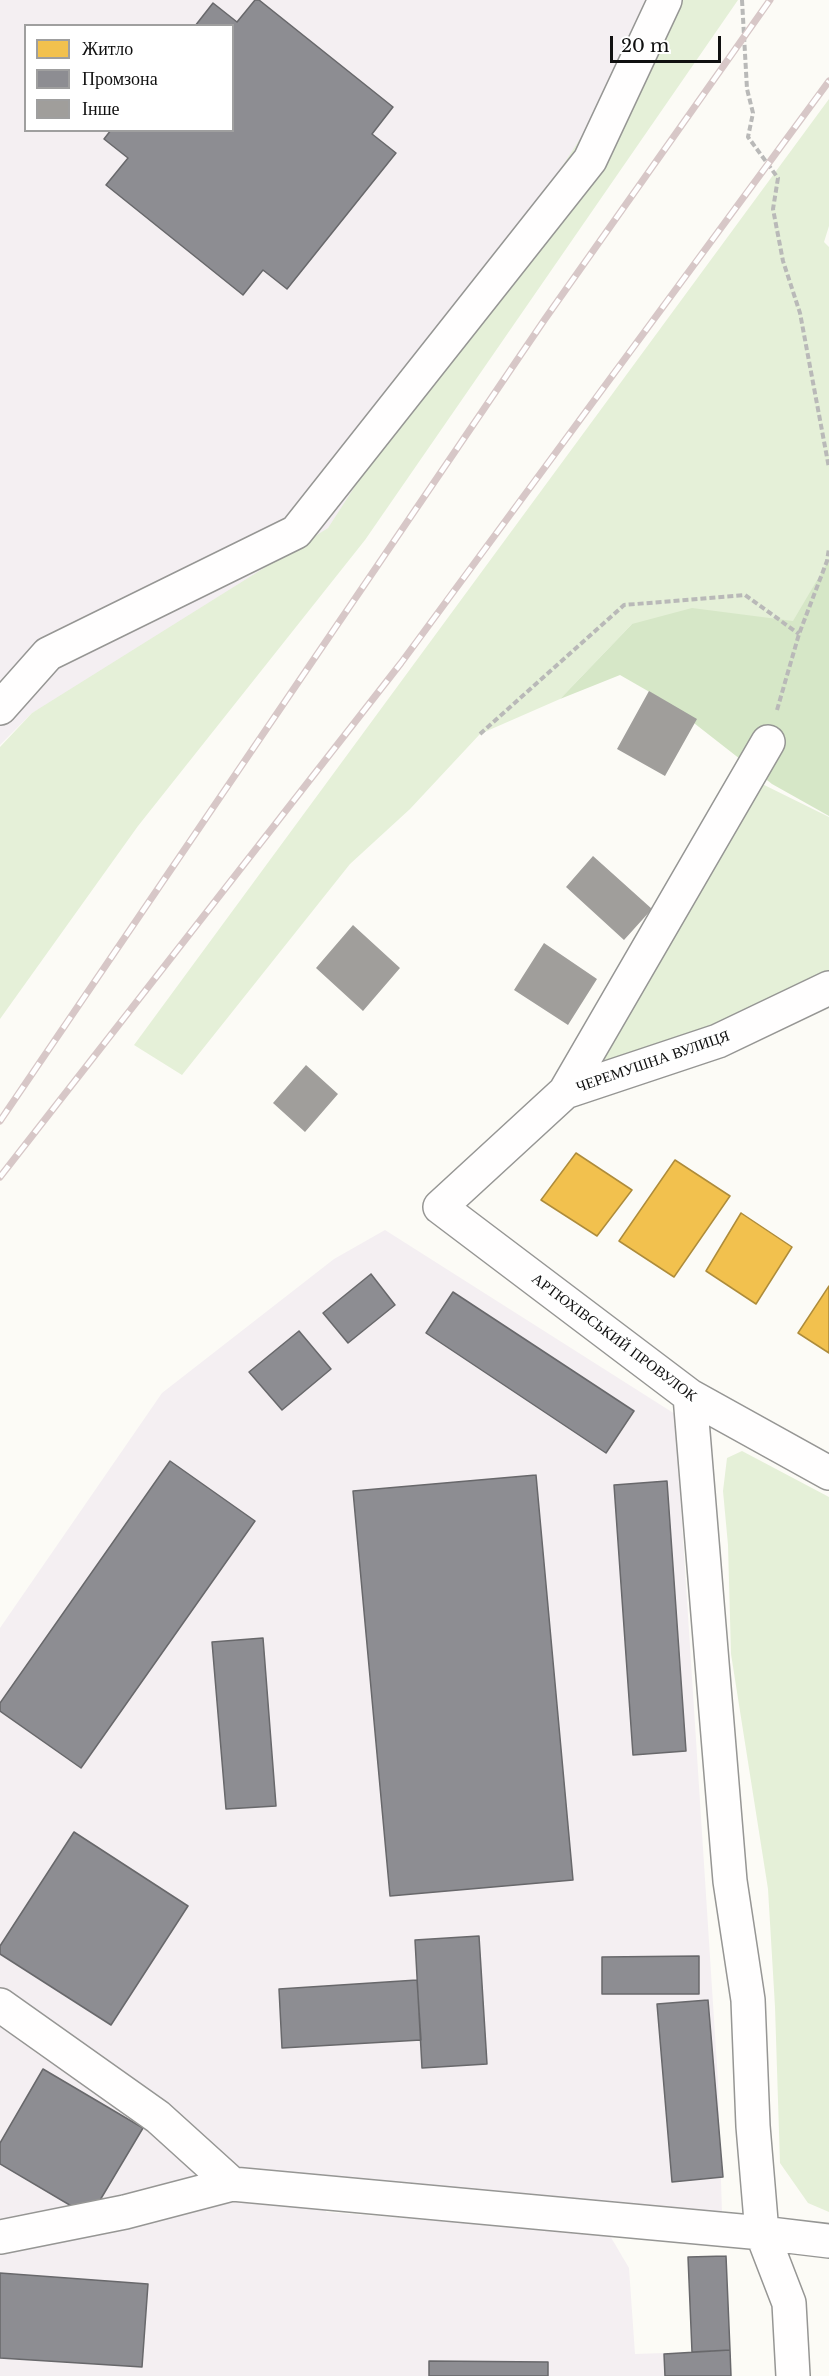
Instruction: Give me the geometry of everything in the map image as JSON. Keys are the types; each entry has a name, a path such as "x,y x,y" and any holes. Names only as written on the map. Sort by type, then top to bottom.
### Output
{"street":[{"path":"0,708 48,654 296,532 590,160 665,0"},
{"path":"565,1092 768,742"},
{"name":"ЧЕРЕМУШНА ВУЛИЦЯ","path":"440,1207 565,1092 718,1041 829,988"},
{"name":"АРТЮХІВСЬКИЙ ПРОВУЛОК","path":"440,1207 690,1396 829,1473"},
{"path":"690,1396 730,1881 748,2001 753,2126 762,2233 789,2303 793,2376"},
{"path":"0,2005 158,2116 232,2184"},
{"path":"0,2238 125,2212 232,2184 829,2241"}],"path":[{"path":"742,0 747,89 753,113 748,137 778,178 773,209 783,261 800,313 829,468"},
{"path":"768,742 799,634 827,561 829,548"},
{"path":"480,734 624,605 745,595 799,634"}],"shaded area":[{"path":"0,0 689,0 344,516 188,632 32,713 0,745"},
{"path":"385,1230 675,1414 718,2081 722,2213 329,2176 326,2212 609,2234 629,2268 635,2354 692,2352 688,2257 726,2256 731,2376 0,2376 0,1628 162,1393 334,1259"}],"green space":[{"path":"670,0 738,0 365,540 138,826 0,1019 0,747 32,713 328,528"},
{"path":"829,99 829,226 824,242 829,247 829,590 799,634 632,624 560,699 480,734 410,809 350,864 182,1075 134,1045"},
{"path":"829,560 829,816 772,784 667,702 620,675 560,699 632,624 692,608 793,621"},
{"path":"748,777 829,817 829,988 565,1092"},
{"path":"742,1451 829,1497 829,2212 808,2203 780,2163 775,2007 768,1889 731,1654 728,1545 723,1491 727,1458"}],"building: Житло":[{"path":"576,1153 632,1190 597,1236 541,1200"},
{"path":"675,1160 730,1196 674,1277 619,1241"},
{"path":"741,1213 792,1247 756,1304 706,1271"},
{"path":"829,1286 829,1353 798,1333"}],"building: Промзона":[{"path":"255,0 259,0 393,107 372,134 396,153 287,289 263,270 243,295 106,185 128,158 104,139 109,132 234,132 234,24 197,24 213,3 237,22"},
{"path":"371,1274 395,1305 348,1343 323,1313"},
{"path":"453,1292 634,1411 606,1453 426,1333"},
{"path":"299,1331 331,1369 282,1410 249,1372"},
{"path":"170,1461 255,1521 81,1768 0,1711 0,1703"},
{"path":"536,1475 573,1880 390,1896 353,1491"},
{"path":"667,1481 686,1751 633,1755 614,1485"},
{"path":"263,1638 276,1806 226,1809 212,1642"},
{"path":"74,1832 188,1906 111,2025 0,1954 0,1946"},
{"path":"479,1936 487,2064 422,2068 415,1940"},
{"path":"699,1956 699,1994 602,1994 602,1957"},
{"path":"417,1980 421,2040 282,2048 279,1989"},
{"path":"708,2000 723,2177 672,2182 657,2004"},
{"path":"43,2069 143,2128 90,2217 0,2164 0,2143"},
{"path":"726,2256 730,2350 692,2352 688,2257"},
{"path":"0,2273 148,2284 142,2367 0,2358"},
{"path":"730,2350 731,2376 665,2376 664,2354"},
{"path":"429,2361 548,2362 548,2376 429,2376"}],"building: Інше":[{"path":"649,691 697,719 665,776 617,749"},
{"path":"593,856 652,909 624,940 566,887"},
{"path":"353,925 400,968 363,1011 316,968"},
{"path":"544,943 597,979 568,1025 514,990"},
{"path":"306,1065 338,1094 305,1132 273,1103"}],"railway":[{"path":"0,1121 545,319 770,0"},
{"path":"0,1177 401,663 829,81"}]}
